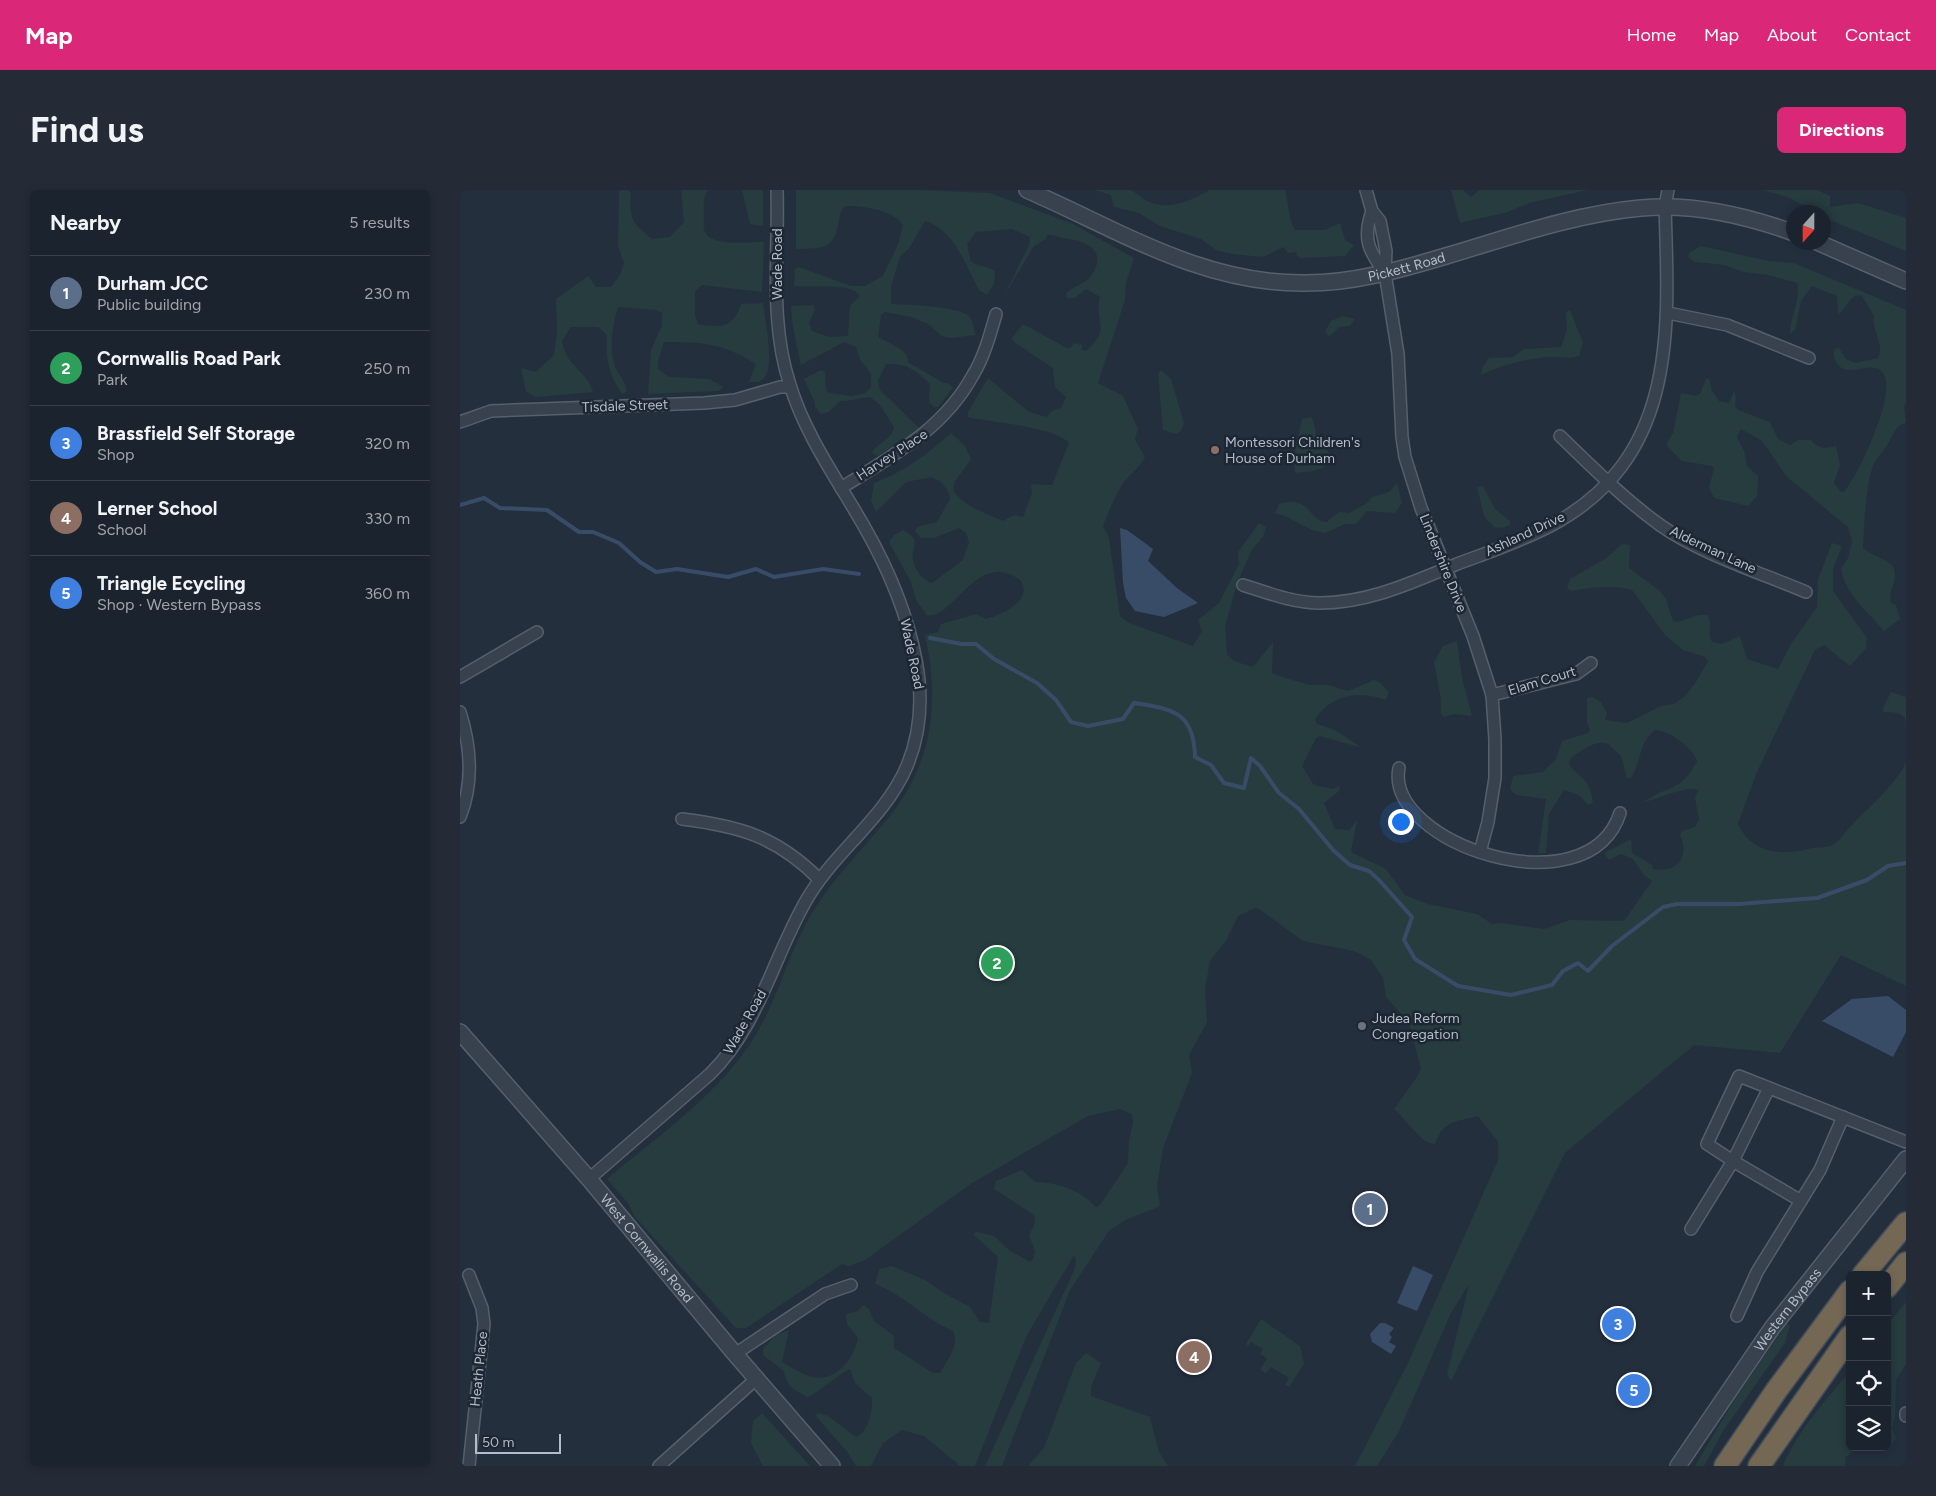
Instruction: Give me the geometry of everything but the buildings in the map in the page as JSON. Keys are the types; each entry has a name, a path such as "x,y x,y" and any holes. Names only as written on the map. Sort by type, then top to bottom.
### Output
{"highway":[{"path":"1866,1271 1906,1223"},
{"path":"1891,1282 1906,1264"},
{"path":"1725,1466 1776,1391 1846,1296"},
{"path":"1759,1466 1846,1342"}],"street":[{"name":"Wade Road","path":"590,1179 710,1074 728,1055 753,1014 792,926 819,879 883,807 907,766 916,737 921,697 914,648 899,598 865,529 798,407 790,387 780,344 776,307 777,190"},
{"name":"Pickett Road","path":"1027,190 1200,268 1238,278 1301,284 1332,282 1385,273 1583,217 1642,208 1700,209 1729,213 1786,230"},
{"path":"1366,190 1372,212 1380,221 1386,251 1385,273"},
{"name":"Ashland Drive","path":"1243,586 1300,601 1319,603 1343,602 1393,590 1551,525 1586,503 1608,482 1623,464 1644,428 1655,399 1665,349 1668,313 1665,207 1668,190"},
{"path":"1372,212 1366,236 1372,254 1385,273"},
{"path":"1366,236 1382,233"},
{"path":"1831,248 1906,280"},
{"name":"Lindershire Drive","path":"1385,273 1398,354 1403,448 1421,508 1473,636 1492,695 1495,739 1494,778 1488,822 1480,852"},
{"path":"1668,313 1727,325 1809,358"},
{"name":"Harvey Place","path":"841,488 914,443 948,412 974,374 996,314"},
{"name":"Tisdale Street","path":"460,422 491,411 704,403 748,397 780,387 790,387"},
{"name":"Alderman Lane","path":"1560,436 1608,482 1660,526 1676,535 1806,592"},
{"path":"460,677 537,632"},
{"name":"Elam Court","path":"1492,695 1576,674 1591,663"},
{"path":"460,712 467,735 470,758 469,781 460,817"},
{"path":"1399,768 1399,781 1403,794 1422,819 1453,841 1503,859 1533,863 1574,856 1589,851 1606,839 1617,822 1620,813"},
{"path":"682,819 719,823 753,833 773,843 808,868 819,879"},
{"name":"West Cornwallis Road","path":"460,1032 590,1179 756,1379 832,1466"},
{"path":"1802,1202 1707,1144 1739,1076 1906,1142"},
{"path":"1691,1228 1733,1161 1769,1088"},
{"path":"1737,1316 1757,1272 1802,1202 1820,1170 1843,1117"},
{"name":"Western Bypass","path":"1678,1466 1772,1328 1906,1159"},
{"name":"Heath Place","path":"469,1275 482,1308 484,1324 469,1466"},
{"path":"735,1354 824,1294 851,1285"},
{"path":"665,1464 756,1379"}],"green space":[{"path":"621,190 628,190 631,193 631,215 633,220 652,239 670,237 684,222 681,190 708,190 704,199 704,229 709,237 732,243 764,242 762,292 702,285 695,291 695,316 698,324 725,325 734,318 741,304 763,303 769,363 767,372 761,381 749,382 756,364 733,352 701,343 664,342 658,361 658,369 669,377 709,379 723,387 719,391 648,394 651,350 662,325 662,313 656,310 618,307 613,327 612,349 615,367 625,384 626,392 622,394 611,373 607,359 607,335 598,327 571,327 562,341 564,350 572,363 586,378 593,392 536,397 526,392 521,368 536,372 554,355 557,332 556,299 588,276 596,287 611,287 620,275 624,263 618,246 619,192"},
{"path":"742,190 763,190 763,226 750,224"},
{"path":"796,190 919,190 990,193 1073,224 1134,258 1126,283 1125,300 1098,383 1123,396 1138,429 1135,439 1145,457 1121,487 1103,526 1109,538 1120,616 1129,623 1193,646 1202,631 1198,620 1219,603 1239,564 1238,552 1259,523 1266,527 1263,537 1251,551 1237,584 1225,626 1227,654 1234,661 1253,667 1273,642 1272,673 1276,675 1309,685 1328,685 1348,691 1374,680 1379,682 1389,692 1386,700 1366,695 1357,695 1338,699 1330,704 1315,719 1317,724 1335,730 1362,748 1320,736 1316,738 1302,766 1314,785 1332,789 1340,786 1339,791 1324,803 1335,829 1349,830 1357,820 1351,852 1386,869 1405,895 1428,904 1477,914 1492,924 1501,923 1544,929 1570,920 1624,921 1652,881 1644,875 1633,859 1621,854 1609,860 1604,853 1631,839 1632,853 1652,865 1653,869 1661,870 1675,866 1682,856 1683,843 1680,835 1682,831 1695,827 1699,819 1695,798 1698,790 1687,789 1644,802 1680,783 1697,761 1690,750 1680,741 1667,733 1655,730 1643,746 1631,778 1627,778 1621,756 1608,744 1594,744 1572,758 1569,765 1587,783 1593,803 1588,805 1579,795 1564,790 1549,814 1546,853 1538,854 1546,799 1516,795 1510,789 1513,776 1543,772 1556,759 1562,741 1588,733 1590,729 1587,723 1587,698 1592,697 1601,702 1607,713 1605,720 1627,723 1661,706 1674,704 1685,696 1696,682 1708,661 1705,657 1683,650 1666,636 1632,590 1610,587 1570,591 1567,587 1570,579 1605,559 1622,544 1630,545 1629,568 1660,591 1666,599 1673,621 1677,622 1699,615 1707,615 1710,622 1712,642 1722,644 1740,636 1747,659 1778,669 1791,644 1817,607 1818,579 1832,543 1842,546 1833,569 1833,591 1867,638 1866,648 1850,666 1824,645 1815,650 1756,774 1738,824 1752,842 1770,851 1791,852 1830,846 1835,844 1887,789 1906,763 1906,986 1841,955 1780,1053 1694,1045 1565,1153 1451,1381 1447,1374 1469,1284 1451,1313 1399,1431 1377,1466 1355,1466 1408,1363 1498,1160 1498,1142 1478,1116 1457,1121 1447,1126 1438,1136 1435,1144 1429,1143 1418,1135 1394,1109 1421,1069 1409,1022 1386,997 1383,978 1371,960 1354,951 1303,941 1259,909 1255,908 1238,916 1227,939 1210,961 1205,989 1207,1022 1189,1055 1192,1073 1163,1148 1157,1186 1160,1205 1125,1220 1109,1231 1070,1290 1002,1466 985,1466 1075,1268 1076,1259 1074,1255 1026,1337 975,1466 958,1466 924,1436 902,1430 883,1443 871,1466 856,1466 848,1453 815,1415 819,1413 828,1416 856,1437 864,1431 871,1415 872,1398 855,1383 850,1369 808,1397 789,1384 784,1371 763,1355 763,1349 776,1335 789,1330 782,1362 809,1376 827,1377 847,1362 856,1346 858,1338 847,1324 846,1314 858,1311 863,1305 869,1309 874,1321 894,1336 894,1348 933,1373 940,1373 954,1347 955,1337 953,1331 895,1294 875,1284 879,1269 892,1266 925,1280 970,1307 980,1322 989,1323 998,1257 973,1234 977,1232 994,1236 1009,1250 1030,1262 1035,1251 1029,1235 1035,1223 1034,1215 994,1189 996,1181 1022,1170 1035,1182 1044,1182 1068,1188 1083,1196 1096,1207 1100,1205 1128,1163 1129,1141 1133,1123 1132,1114 1120,1109 1088,1116 972,1183 865,1260 849,1266 842,1264 746,1328 736,1328 634,1216 628,1203 607,1179 709,1093 744,1053 766,1016 793,951 817,905 904,796 924,753 932,708 930,660 925,635 938,632 941,624 976,614 986,619 999,614 1014,606 1023,595 1024,588 1021,581 1006,573 992,573 979,578 946,608 936,614 927,615 917,602 910,580 889,542 894,535 903,530 913,537 915,543 913,560 915,567 923,577 932,583 963,560 969,542 966,533 959,528 934,538 921,538 915,531 917,527 937,522 950,499 948,491 940,481 932,477 906,482 876,512 871,501 874,483 895,474 915,462 951,433 965,446 971,459 954,483 953,491 958,497 982,512 1003,521 1014,515 1023,517 1032,493 1031,484 1052,485 1069,443 1052,433 1024,426 968,417 968,412 988,378 1029,412 1046,417 1052,411 1061,408 1066,397 1055,387 1053,368 1014,342 1012,338 1023,324 1067,348 1071,348 1074,343 1082,345 1082,350 1086,351 1099,336 1098,306 1100,297 1086,289 1075,298 1067,298 1066,294 1091,276 1096,267 1097,259 1096,253 1092,248 1078,241 1047,235 1046,239 1034,246 1004,296 1029,245 1030,237 1012,229 976,232 967,244 971,262 995,271 994,284 987,295 979,290 952,240 944,232 925,221 910,247 900,257 891,287 891,304 932,307 963,313 969,316 976,335 950,338 942,336 928,324 911,317 885,312 881,315 878,337 899,348 906,354 909,363 944,383 948,383 953,388 938,407 934,407 929,402 930,384 925,379 916,371 905,366 886,364 878,380 880,390 919,428 913,435 878,456 872,453 874,449 890,435 894,427 880,405 870,397 840,401 829,412 821,414 815,407 804,379 821,370 825,372 826,390 829,393 852,396 865,393 871,387 871,374 860,359 856,347 844,342 801,365 793,328 791,306 814,305 815,310 809,323 812,331 829,337 848,336 850,306 860,296 848,289 839,287 794,286 795,269 799,267 851,286 865,286 883,276 898,244 903,226 886,212 859,206 845,206 840,213 837,231 830,243 820,248 796,249"},
{"path":"1094,190 1129,190 1145,200 1162,205 1170,205 1194,198 1210,190 1285,190 1295,230 1325,230 1340,223 1345,240 1354,245 1345,256 1301,258 1297,256 1296,252 1288,253 1283,247 1263,257 1232,254 1216,250 1201,239 1160,226 1139,213 1114,207 1111,195"},
{"path":"1451,190 1463,190 1471,197 1479,190 1588,190 1529,203 1508,212 1460,223"},
{"path":"1763,190 1817,190 1830,196 1830,205 1802,205 1790,198"},
{"path":"1858,203 1906,218 1906,251 1831,220 1831,207"},
{"path":"1701,246 1768,261 1794,263 1906,310 1906,402 1904,407 1906,423 1897,428 1874,464 1867,492 1865,517 1863,548 1892,565 1895,575 1890,600 1891,603 1896,605 1900,619 1884,631 1858,603 1844,579 1841,569 1848,558 1852,541 1848,527 1787,477 1762,441 1741,429 1737,437 1744,451 1747,466 1758,476 1757,496 1748,506 1714,498 1709,487 1714,469 1712,466 1682,461 1666,445 1673,433 1681,393 1696,396 1700,394 1706,378 1710,380 1711,389 1719,401 1729,403 1734,391 1736,397 1735,406 1738,410 1770,422 1778,439 1790,445 1798,440 1811,440 1822,447 1836,446 1840,465 1834,483 1840,491 1844,492 1858,469 1875,432 1886,395 1886,381 1882,372 1871,367 1852,370 1841,368 1835,360 1834,353 1835,349 1839,348 1846,359 1855,363 1878,358 1880,347 1874,327 1874,316 1862,296 1858,295 1854,296 1838,314 1837,296 1812,286 1801,301 1795,330 1790,334 1798,296 1797,283 1768,275 1744,272 1724,265 1695,262 1688,257 1689,253"},
{"path":"1570,310 1583,343 1579,356 1531,359 1505,365 1481,375 1483,366 1489,358 1513,357 1524,349 1561,347 1567,330 1566,312"},
{"path":"1342,316 1355,319 1350,326 1339,327 1329,337 1325,331 1331,321"},
{"path":"1161,370 1171,379 1184,423 1181,431 1176,434 1163,430 1158,374"},
{"path":"1311,417 1318,439 1332,456 1326,465 1318,470 1295,473 1294,456 1302,419"},
{"path":"1397,483 1402,503 1395,513 1367,511 1356,524 1345,524 1325,533 1312,530 1283,515 1275,514 1279,504 1297,503 1303,505 1316,518 1327,522 1339,512 1349,513 1367,503 1372,497 1389,492"},
{"path":"1483,486 1495,509 1510,521 1510,525 1502,528 1494,527 1484,516 1477,487"},
{"path":"1457,641 1462,678 1472,716 1454,714 1444,717 1441,714 1441,700 1434,662 1443,646"},
{"path":"1891,692 1906,697 1906,726 1905,718 1892,712 1883,712"},
{"path":"1906,1302 1906,1364 1896,1380 1895,1417 1892,1428 1896,1438 1891,1446 1891,1361 1891,1320"},
{"path":"1261,1319 1300,1346 1304,1364 1289,1387 1285,1385 1289,1378 1271,1367 1266,1373 1260,1370 1267,1358 1260,1354 1263,1349 1251,1342 1248,1346 1246,1344"},
{"path":"1787,1323 1790,1326 1785,1343 1723,1431 1704,1466 1695,1466 1735,1399"},
{"path":"1086,1353 1101,1363 1091,1387 1091,1396 1150,1417 1159,1452 1168,1466 1028,1466 1044,1448 1076,1363"},
{"path":"1846,1376 1846,1451 1853,1451 1845,1458 1845,1466 1783,1466 1796,1440"},
{"path":"762,1413 810,1466 763,1466 751,1443 753,1421"}],"water":[{"path":"1120,528 1127,530 1153,549 1148,561 1177,588 1198,603 1164,617 1135,611 1126,598 1123,583"},
{"path":"1888,996 1906,1010 1906,1032 1893,1057 1822,1021 1852,999"},
{"path":"1413,1266 1433,1275 1417,1311 1397,1303"},
{"path":"1380,1323 1385,1323 1394,1328 1389,1334 1392,1337 1389,1342 1396,1346 1391,1354 1372,1342 1370,1334"}],"waterway":[{"path":"460,505 484,498 500,508 547,510 579,532 593,532 619,543 640,562 656,572 677,569 728,577 756,569 774,577 823,569 859,574"},
{"path":"930,638 962,644 976,644 994,659 1037,683 1056,700 1071,722 1088,726 1123,719 1134,703 1160,708 1179,715 1191,730 1195,757 1211,765 1224,783 1244,788 1251,758 1260,766 1279,793 1299,809 1333,850 1350,865 1369,871 1412,917 1404,940 1415,959 1458,986 1511,995 1552,985 1563,971 1578,963 1588,971 1612,946 1663,907 1677,904 1739,904 1817,898 1867,880 1888,866 1906,863"}],"place":[{"name":"Montessori Children's House of Durham","path":"1215,450"},
{"name":"Cornwallis Road Park","path":"997,963"},
{"name":"Judea Reform Congregation","path":"1362,1026"},
{"name":"Durham JCC","path":"1370,1209"},
{"name":"Brassfield Self Storage","path":"1618,1324"},
{"name":"Lerner School","path":"1194,1357"},
{"name":"Triangle Ecycling","path":"1634,1390"}]}
